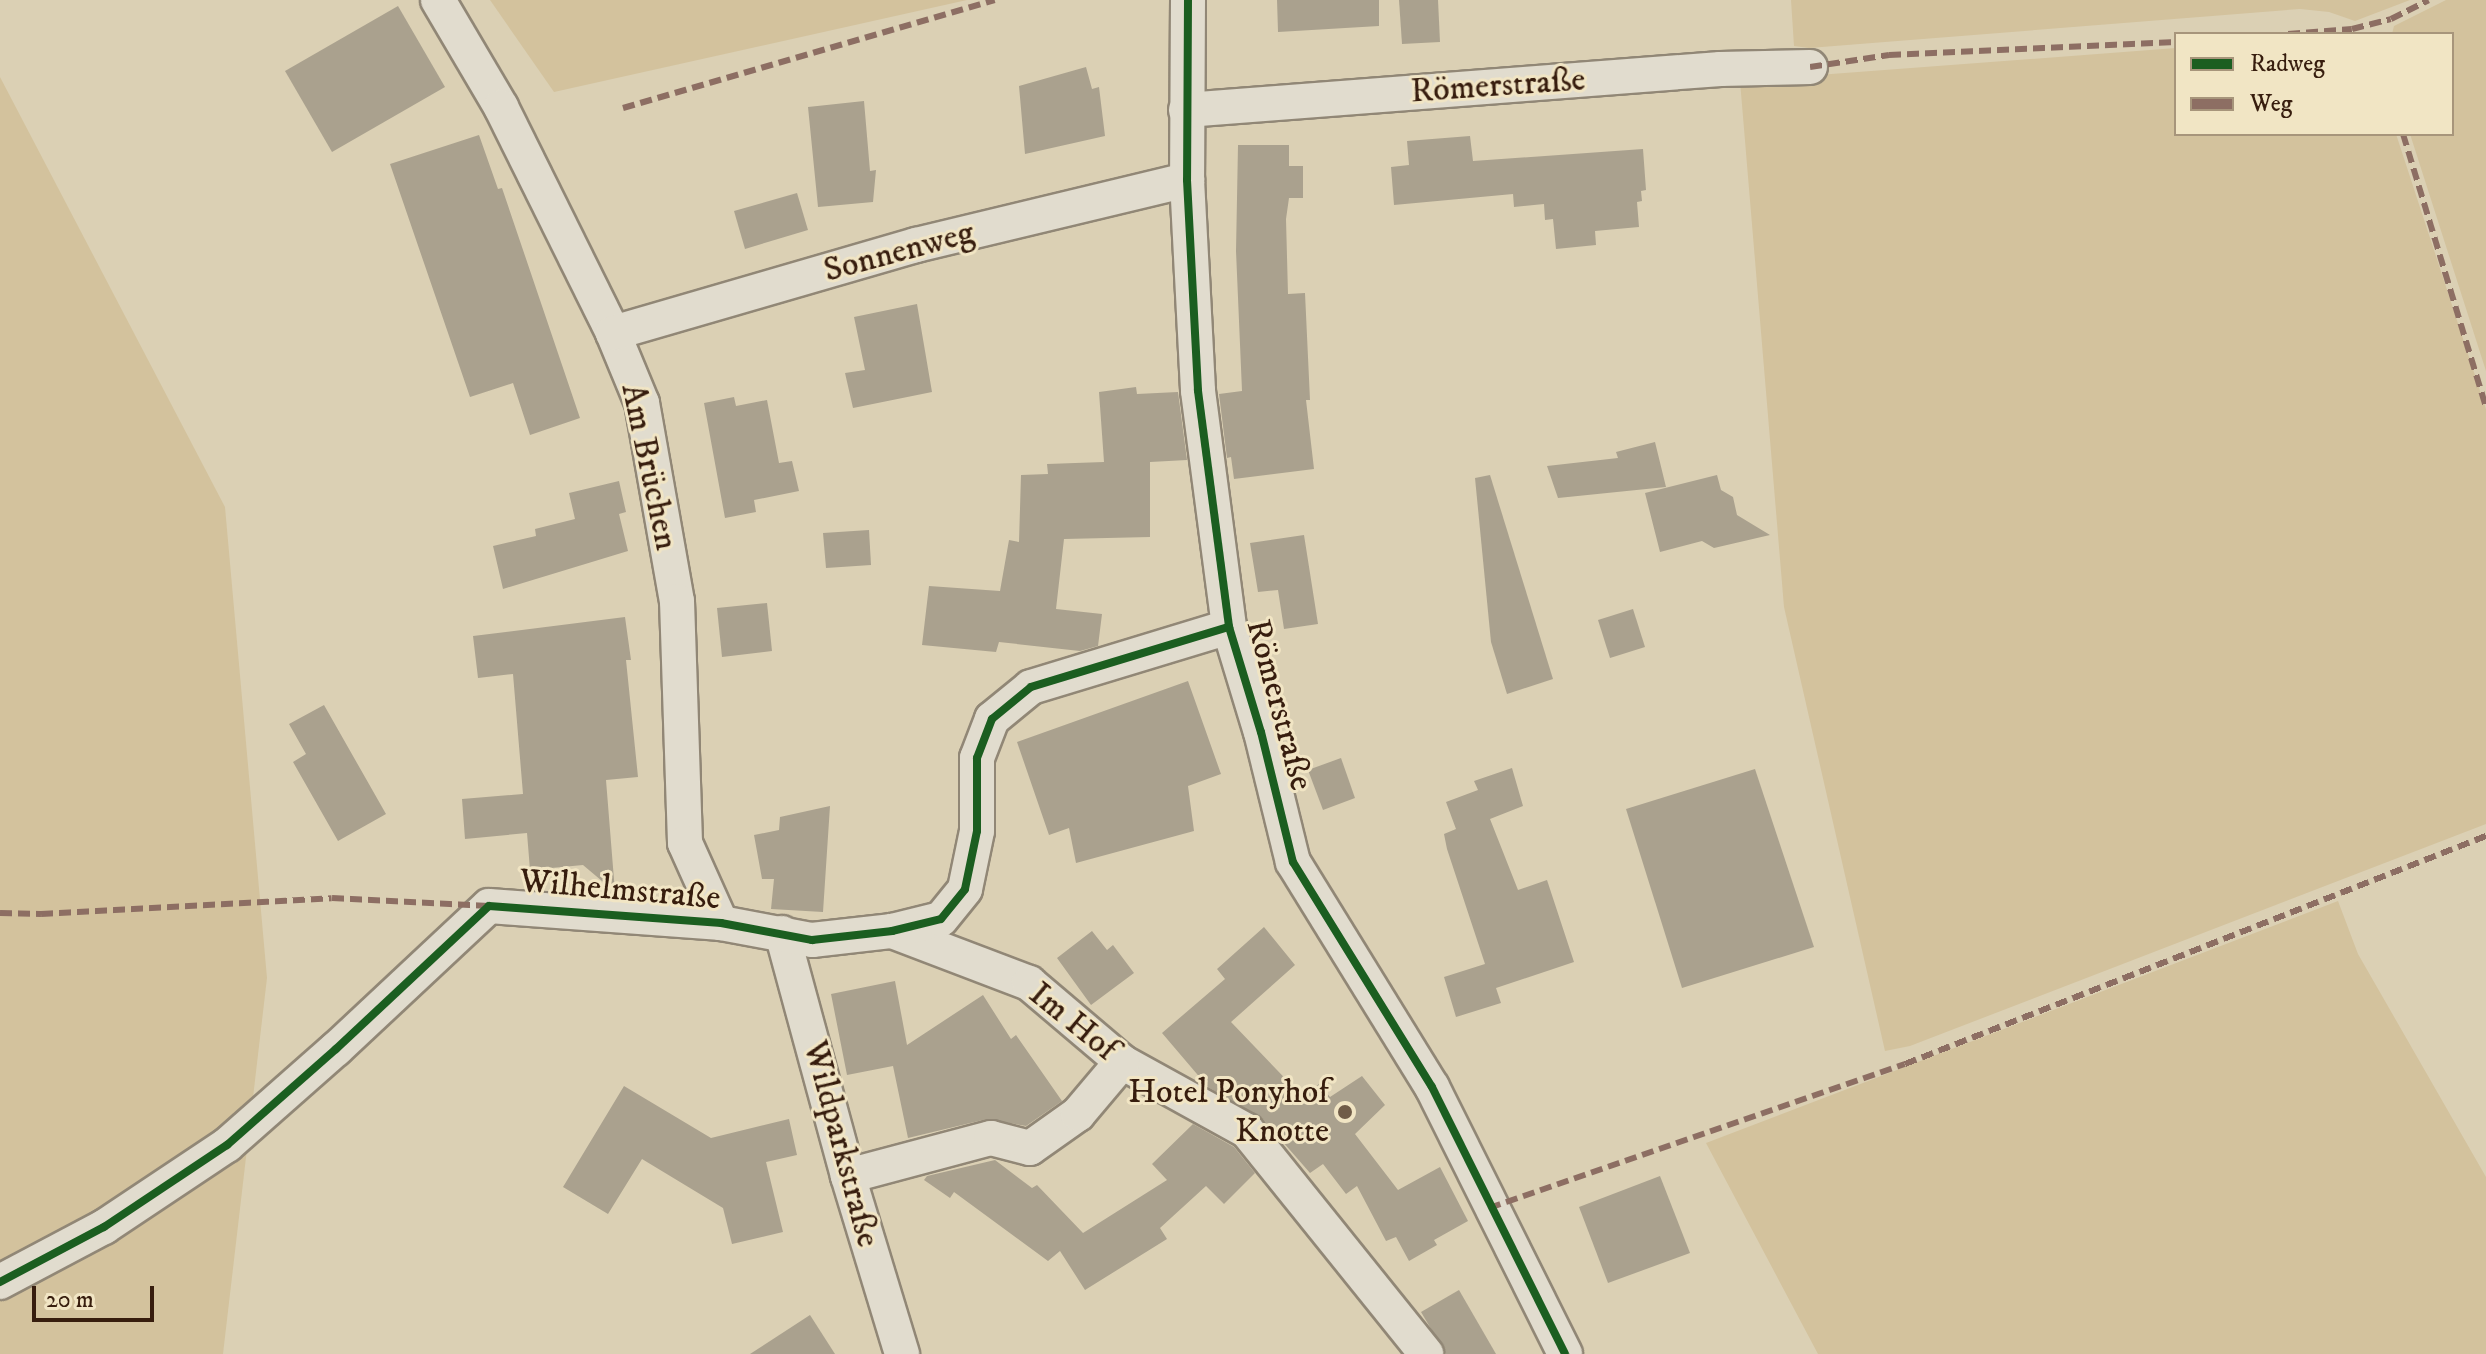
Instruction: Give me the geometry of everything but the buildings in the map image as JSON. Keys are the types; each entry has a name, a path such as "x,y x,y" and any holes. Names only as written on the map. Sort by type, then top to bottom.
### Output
{"street":[{"name":"Am Brüchen","path":"438,0 501,107 613,333 642,403 677,601 685,843 721,923"},
{"name":"Römerstraße","path":"1188,0 1187,180 1198,391 1229,627 1261,732 1293,862 1432,1087 1565,1354"},
{"name":"Römerstraße","path":"1186,110 1720,69 1810,67"},
{"name":"Sonnenweg","path":"613,333 916,245 1187,180"},
{"name":"Wilhelmstraße","path":"0,1282 104,1227 227,1145 336,1049 489,906 721,923 812,940 892,931 941,919 965,889 977,831 977,758 992,719 1031,687 1229,627"},
{"name":"Im Hof","path":"892,931 1029,983 1122,1062 1247,1131 1426,1354"},
{"name":"Wildparkstraße","path":"782,933 848,1176 902,1354"},
{"path":"848,1176 991,1138 1030,1148 1078,1114 1122,1062"}],"shaded area":[{"path":"490,0 967,0 554,92"},
{"path":"1791,0 2410,0 2355,21 2329,12 2300,9 1809,48 1794,46"},
{"path":"2446,0 2486,0 2486,371 2411,136 2454,136 2454,32 2392,32 2394,26"},
{"path":"2174,48 2174,136 2397,136 2486,409 2486,824 1910,1046 1885,1051 1784,607 1740,81"},
{"path":"0,77 225,507 267,978 223,1354 0,1354"},
{"path":"2338,901 2358,954 2486,1177 2486,1354 1818,1354 1706,1143"}],"marked path":[{"path":"623,108 995,0"},
{"path":"2314,32 2352,29 2391,19 2429,0"},
{"path":"1810,67 1889,55 2174,42"},
{"path":"2404,136 2486,407"},
{"path":"1489,1208 1905,1064 2486,836"},
{"path":"0,913 41,914 332,898 489,906"}],"cycle path":[{"path":"1188,0 1187,180 1198,391 1229,627 1261,732 1293,862 1432,1087 1565,1354"},
{"path":"0,1282 104,1227 227,1145 336,1049 489,906 721,923 812,940 892,931 941,919 965,889 977,831 977,758 992,719 1031,687 1229,627"}],"place":[{"name":"Hotel Ponyhof Knotte","path":"1345,1112"}]}
